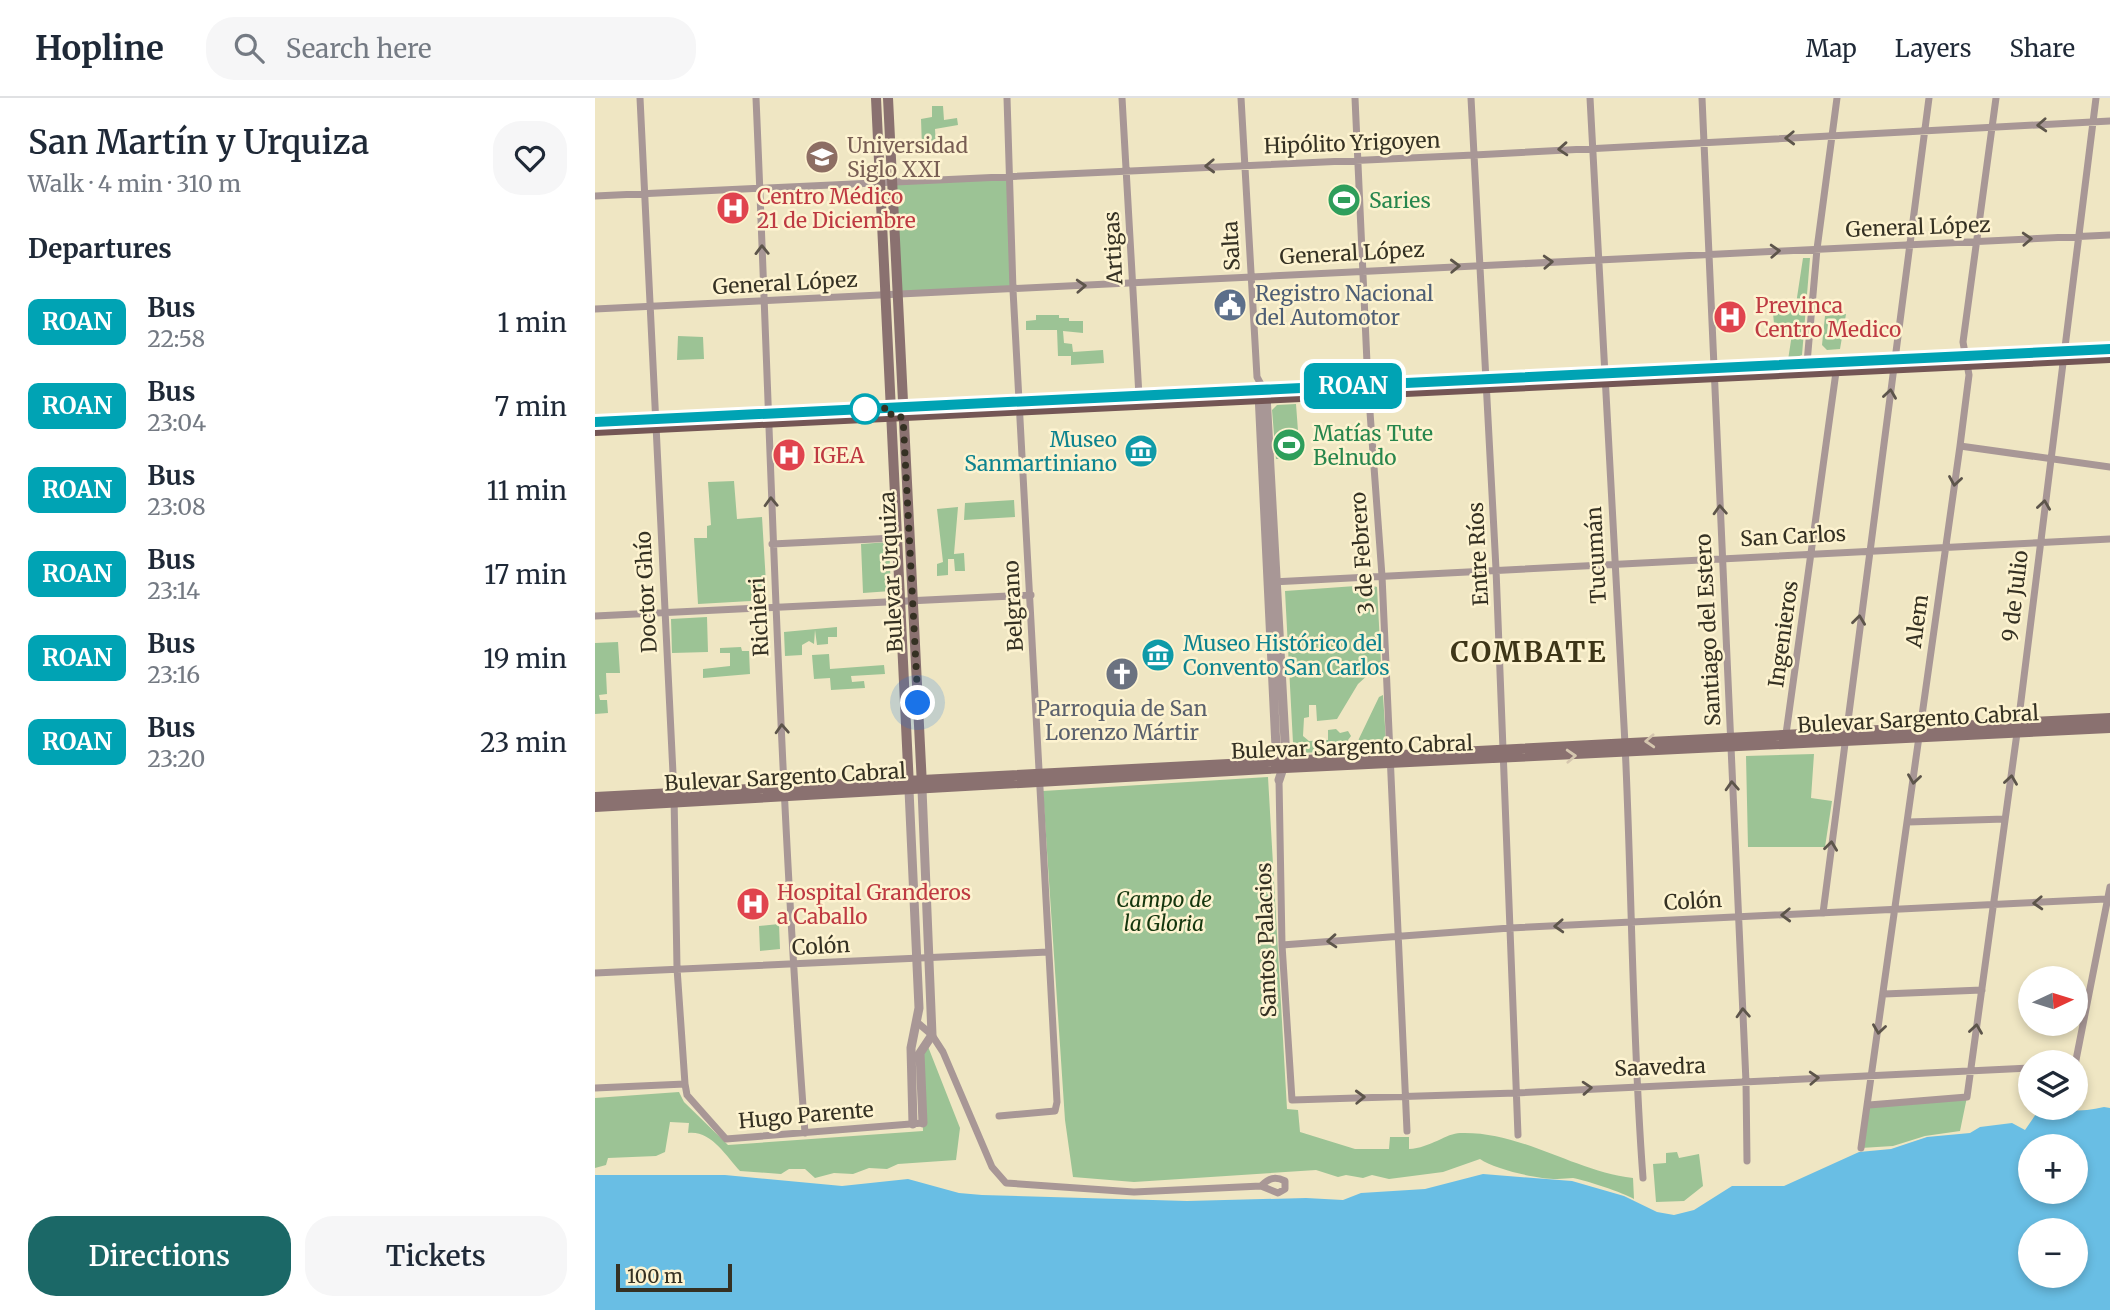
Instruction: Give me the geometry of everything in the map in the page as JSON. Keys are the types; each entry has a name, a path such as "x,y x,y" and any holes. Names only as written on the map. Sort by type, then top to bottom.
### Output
{"main road":[{"name":"Bulevar Urquiza","path":"876,98 886,181"},
{"name":"Bulevar Urquiza","path":"888,98 886,181 891,295 891,412 909,785"},
{"name":"Bulevar Urquiza","path":"891,295 903,412 922,785"},
{"path":"2062,356 2110,348"},
{"path":"1713,373 1807,363 1894,364 2062,356 2110,358"},
{"path":"595,431 655,424 767,418 1603,378 1713,373 1836,372 1894,364"},
{"path":"1019,407 1139,396 1262,395"},
{"path":"595,422 655,424"},
{"name":"Bulevar Sargento Cabral","path":"2018,728 2110,718"},
{"name":"Bulevar Sargento Cabral","path":"595,797 674,798 785,793 1844,736 2018,728 2110,728"},
{"name":"Bulevar Sargento Cabral","path":"1731,742 1786,734 1844,736"},
{"name":"Bulevar Sargento Cabral","path":"595,807 674,798"}],"street":[{"name":"Doctor Ghío","path":"640,98 674,798 677,968 685,1084"},
{"name":"Richieri","path":"756,98 772,544 793,965 805,1133"},
{"name":"Belgrano","path":"999,1116 1055,1111 1057,1102 1013,290 1007,98"},
{"name":"Artigas","path":"1122,98 1139,396"},
{"name":"Salta","path":"1241,98 1249,276 1257,377 1262,395"},
{"name":"3 de Febrero","path":"1355,98 1368,390 1382,576 1407,1131"},
{"name":"Entre Ríos","path":"1471,98 1496,569 1518,1135"},
{"name":"Tucumán","path":"1590,98 1625,748 1636,1085 1643,1178"},
{"name":"Santiago del Estero","path":"1702,98 1746,1082 1747,1161"},
{"path":"1807,363 1817,249 1837,98"},
{"path":"1823,913 1868,550 1929,98"},
{"name":"Alem","path":"1861,1148 1960,446 1969,374 1963,342 1996,98"},
{"name":"9 de Julio","path":"1869,1105 1967,1097 2018,728 2096,98"},
{"name":"Hipólito Yrigoyen","path":"595,196 1474,155 2110,121"},
{"name":"General López","path":"595,309 2110,235"},
{"name":"Ingenieros","path":"1786,734 1836,372"},
{"path":"1262,395 1280,767"},
{"path":"1960,446 2110,467"},
{"path":"772,544 895,538"},
{"name":"San Carlos","path":"1272,582 2110,539"},
{"path":"595,616 1031,595"},
{"name":"Santos Palacios","path":"1280,767 1282,945 1292,1100"},
{"name":"Bulevar Urquiza","path":"909,785 918,1023 911,1048 918,1124"},
{"name":"Bulevar Urquiza","path":"918,1124 920,1053 932,1035 922,785"},
{"path":"1908,822 2005,819"},
{"path":"2078,1050 2110,887"},
{"name":"Colón","path":"1282,945 1510,928 2106,899"},
{"name":"Colón","path":"595,973 1048,953"},
{"path":"1884,994 1982,990"},
{"path":"918,1023 932,1035 966,1102 992,1167 1006,1182 1134,1192 1261,1186"},
{"name":"Saavedra","path":"1292,1100 1516,1093 1636,1085 2018,1069"},
{"path":"595,1088 685,1084"},
{"name":"Hugo Parente","path":"685,1084 687,1095 726,1139 918,1124"}],"green space":[{"path":"932,106 943,106 944,120 957,118 958,125 935,129 936,146 922,148 921,119 932,117"},
{"path":"1011,176 1013,290 897,295 892,181"},
{"path":"1803,258 1810,258 1802,355 1788,360 1792,334 1775,334 1773,313 1782,311 1782,305 1796,304"},
{"path":"1846,314 1840,349 1827,350 1822,345 1825,316"},
{"path":"1036,315 1059,315 1059,318 1069,318 1069,321 1083,321 1083,333 1063,331 1064,343 1072,344 1073,352 1103,350 1104,363 1071,365 1071,356 1058,356 1057,330 1026,330 1026,321 1036,320"},
{"path":"678,336 703,337 704,359 677,360"},
{"path":"1296,404 1300,458 1276,459 1272,410 1277,405"},
{"path":"734,481 737,519 762,517 767,600 698,604 694,538 707,538 707,526 711,525 708,482"},
{"path":"1014,500 1015,517 964,520 965,503"},
{"path":"958,507 954,554 964,553 965,571 955,571 954,559 948,559 948,575 937,576 937,564 943,562 937,509"},
{"path":"889,542 891,591 863,593 861,544"},
{"path":"1370,585 1377,587 1381,663 1358,684 1337,719 1317,721 1316,705 1309,705 1309,717 1304,718 1303,736 1309,741 1328,740 1328,730 1336,729 1340,733 1348,731 1351,736 1340,751 1300,753 1293,743 1285,591"},
{"path":"707,617 708,652 672,653 671,619"},
{"path":"837,627 837,637 828,637 828,644 817,645 815,630 814,644 809,641 802,645 802,655 785,656 784,632"},
{"path":"618,642 620,673 606,673 607,694 599,695 600,700 607,700 608,713 595,714 595,643"},
{"path":"741,647 742,651 749,651 750,674 703,678 703,669 730,666 730,653 720,653 720,648"},
{"path":"829,654 830,669 884,665 885,674 851,676 852,682 864,681 865,688 831,690 830,678 814,679 812,655"},
{"path":"1383,695 1386,742 1383,748 1354,749 1379,697"},
{"path":"1814,754 1811,798 1832,801 1825,847 1748,847 1746,756"},
{"name":"Campo de la Gloria","path":"1268,777 1287,1109 1298,1110 1300,1132 1355,1149 1389,1149 1390,1137 1409,1137 1409,1149 1460,1133 1505,1138 1589,1168 1633,1178 1634,1199 1579,1179 1529,1176 1496,1167 1480,1159 1443,1172 1389,1179 1372,1175 1363,1178 1346,1175 1338,1177 1316,1170 1134,1182 1073,1177 1065,1120 1043,791"},
{"path":"779,924 780,949 760,951 759,926"},
{"path":"927,1044 960,1128 956,1160 898,1164 887,1169 869,1168 853,1174 834,1173 815,1178 805,1169 789,1169 781,1174 740,1171 711,1140 696,1133 688,1133 689,1123 670,1122 665,1152 656,1156 608,1158 606,1165 595,1168 595,1098 679,1092 684,1102 728,1145 923,1131 920,1053"},
{"path":"1967,1097 1960,1131 1925,1136 1893,1146 1861,1148 1869,1105"},
{"path":"1677,1152 1679,1158 1699,1154 1703,1186 1684,1201 1656,1202 1653,1164 1666,1163 1666,1153"}],"water":[{"path":"2110,1108 2110,1310 595,1310 595,1175 725,1175 842,1186 908,1179 959,1193 982,1195 1187,1201 1306,1198 1343,1200 1361,1193 1425,1189 1483,1174 1572,1181 1624,1196 1657,1212 1674,1215 1694,1210 1732,1186 1784,1186 1859,1152 1891,1149 1927,1137 1970,1133 1980,1127 2012,1123 2025,1130 2032,1120 2088,1120 2088,1110"}],"bus line":[{"name":"ROAN","path":"595,422 2110,349"}],"place":[{"name":"Universidad Siglo XXI","path":"822,157"},
{"name":"Saries","path":"1344,200"},
{"name":"Centro Médico 21 de Diciembre","path":"733,208"},
{"name":"Registro Nacional del Automotor","path":"1230,305"},
{"name":"Previnca Centro Medico","path":"1730,317"},
{"name":"Matías Tute Belnudo","path":"1289,445"},
{"name":"Museo Sanmartiniano","path":"1141,451"},
{"name":"IGEA","path":"789,455"},
{"name":"Museo Histórico del Convento San Carlos","path":"1158,655"},
{"name":"Parroquia de San Lorenzo Mártir","path":"1122,674"},
{"name":"Hospital Granderos a Caballo","path":"753,904"}],"district":[{"name":"COMBATE","path":"1529,652"}],"route":[{"path":"865,409 856,410 891,408 891,417 903,417 918,703"}]}
